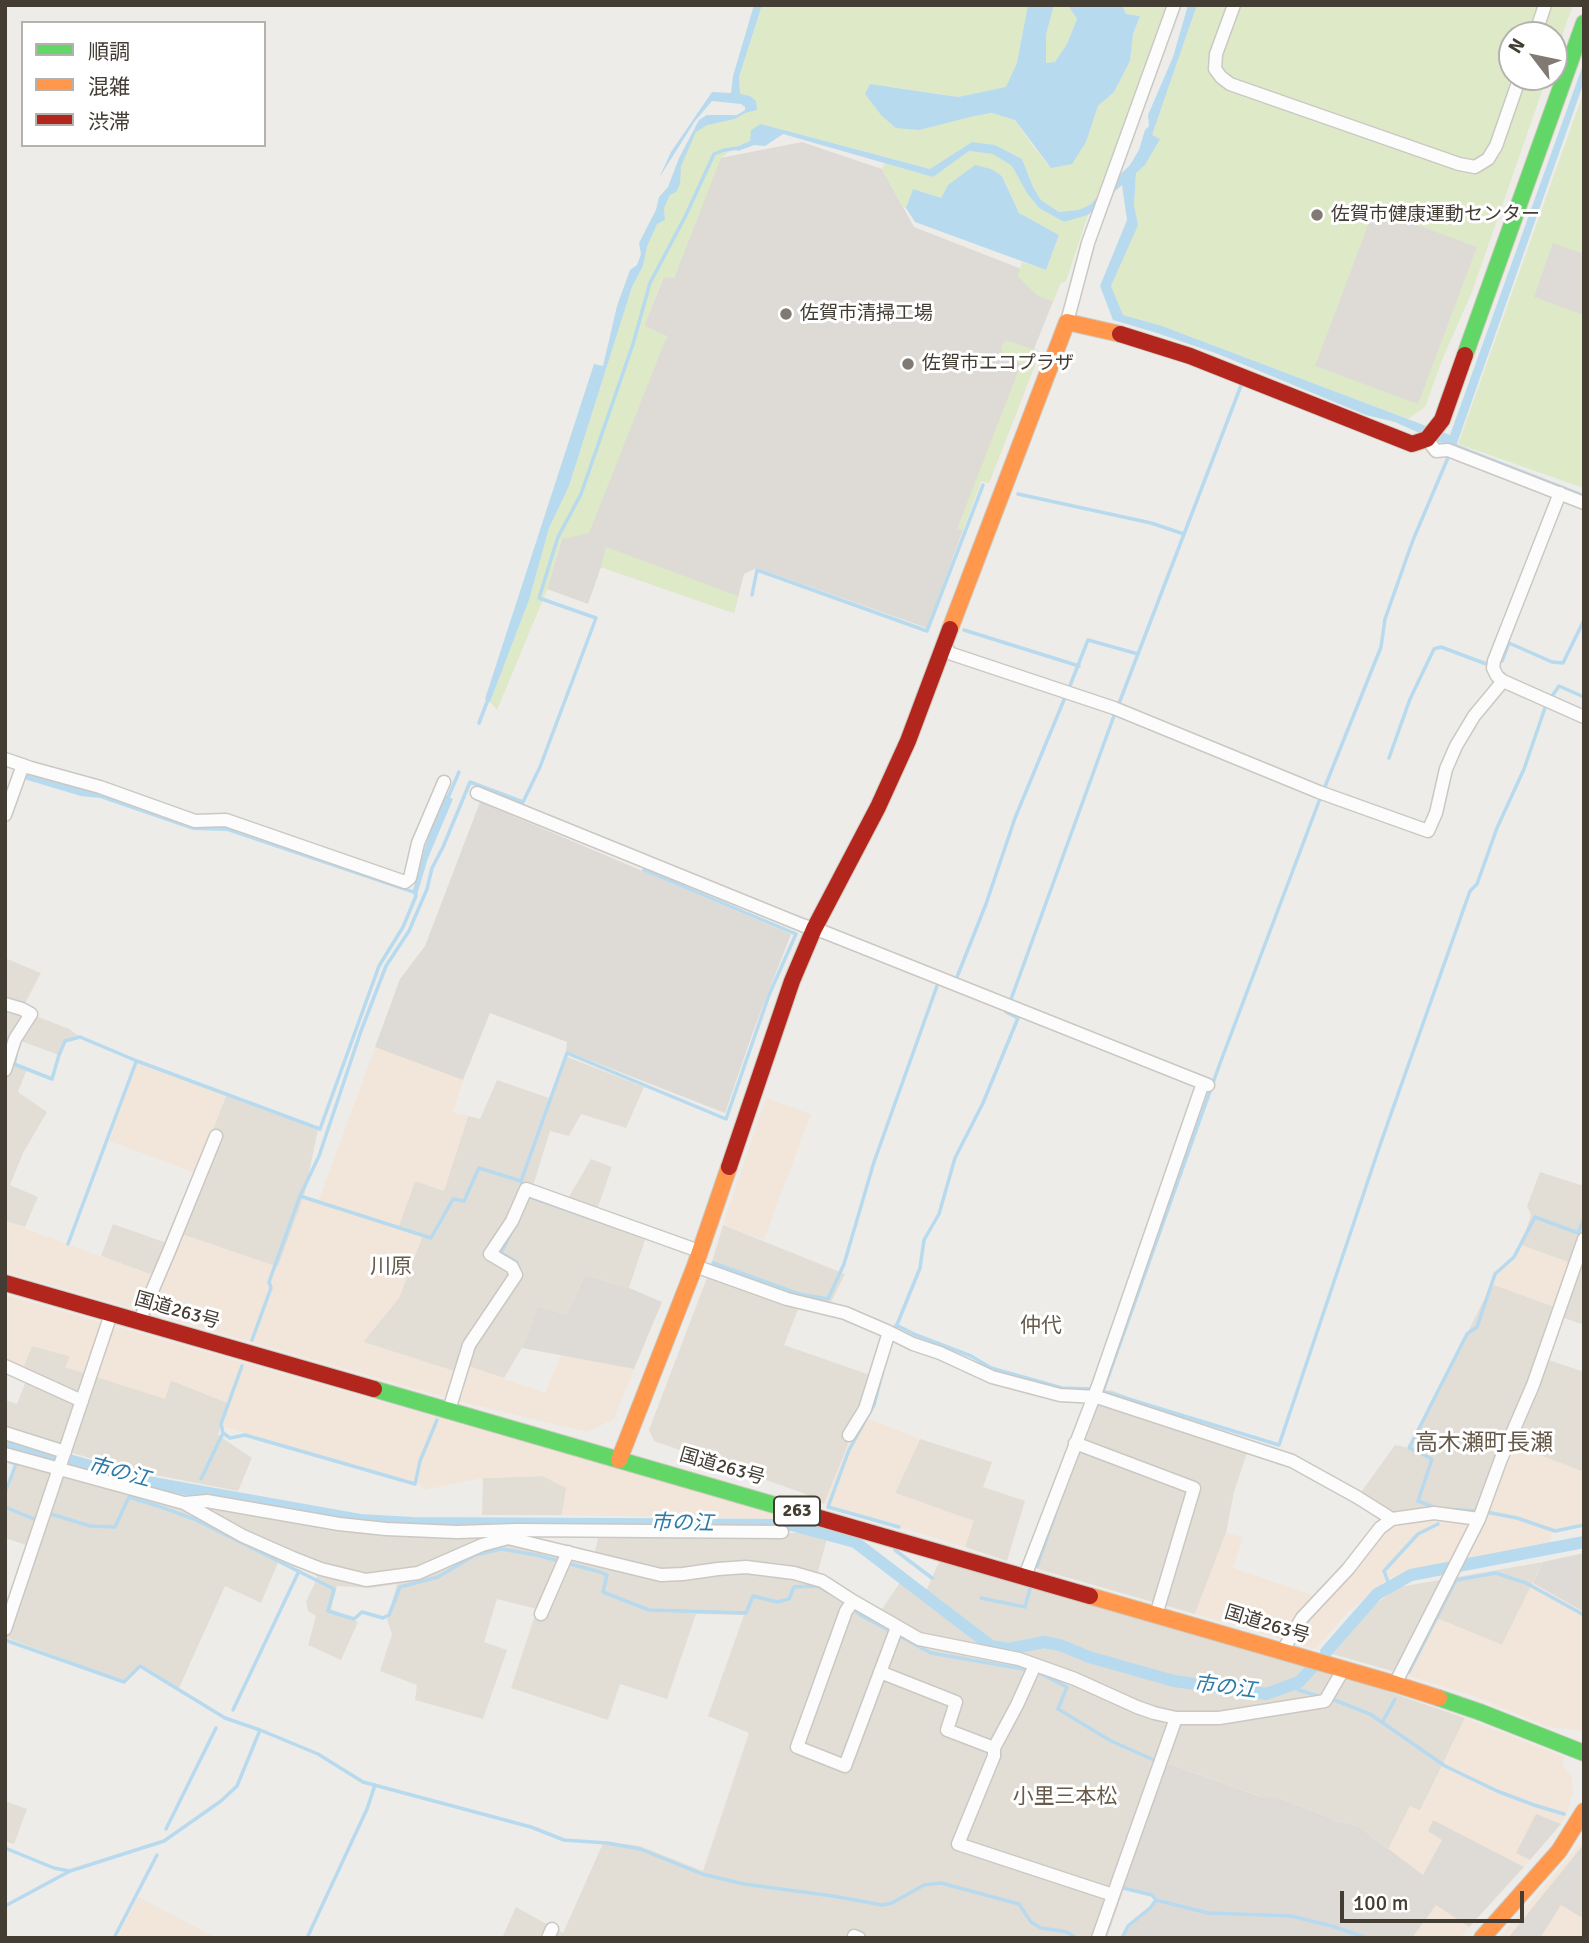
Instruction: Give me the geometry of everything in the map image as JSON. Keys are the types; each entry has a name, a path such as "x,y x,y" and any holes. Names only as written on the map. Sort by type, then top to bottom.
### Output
{"main road":[{"path":"619,1460 697,1259 792,981 814,929 878,807 908,741 1067,322 1129,336 1190,356 1399,440 1412,444 1426,439 1439,425 1579,52 1584,23"},
{"name":"国道263号","path":"5,1283 1395,1684 1480,1712 1584,1753"},
{"path":"1482,1938 1559,1851 1584,1811"}],"street":[{"path":"1067,322 1088,243 1174,5"},
{"path":"1234,5 1216,54 1215,69 1230,84 1459,164 1475,167 1488,159 1496,146 1515,91"},
{"path":"1426,439 1436,451 1450,451 1584,503"},
{"path":"1560,494 1493,664 1497,676 1503,681 1584,717"},
{"path":"943,647 952,654 1118,709 1322,794 1428,831 1436,813 1446,769 1456,746 1474,716 1503,681"},
{"path":"5,759 21,772 100,787 195,821 226,820 405,882 410,878 418,843 444,782"},
{"path":"5,815 21,772"},
{"path":"477,793 1206,1084 1080,1444 1025,1576"},
{"path":"5,1004 31,1014 16,1036 5,1070"},
{"path":"139,1322 216,1136"},
{"path":"449,1410 469,1345 514,1271 490,1254 512,1221 524,1193 697,1259 787,1299 845,1313 913,1345 940,1353 992,1377 1060,1395 1098,1394 1292,1461 1392,1519"},
{"path":"1395,1684 1481,1514 1533,1385 1583,1241"},
{"path":"5,1629 111,1314"},
{"path":"849,1435 865,1409 893,1334"},
{"path":"5,1366 82,1401"},
{"path":"5,1433 65,1452"},
{"path":"1080,1444 1194,1488 1156,1615"},
{"path":"5,1454 184,1503 243,1536 293,1558 321,1569 366,1580 418,1573 482,1545 508,1538 565,1559 661,1575 746,1567 794,1573 822,1581 850,1606 919,1639 1019,1659 1033,1670 1075,1679 1137,1707 1177,1718 1219,1718 1327,1697 1343,1670"},
{"path":"184,1503 207,1501 339,1524 386,1529 457,1532 782,1532"},
{"path":"1282,1652 1302,1618 1348,1569 1380,1528 1392,1519 1434,1513 1481,1514"},
{"path":"541,1614 565,1559"},
{"path":"850,1606 797,1747 845,1766 897,1627"},
{"path":"1033,1670 994,1748 994,1756 958,1844 1113,1895"},
{"path":"880,1672 956,1702 947,1730 994,1748"},
{"path":"1098,1938 1177,1718"}],"shaded area":[{"path":"802,142 882,169 914,227 1060,284 1034,349 1040,352 989,483 981,481 927,628 757,568 744,574 734,613 601,567 588,604 547,589 562,539 667,337 644,326 664,276 674,278 720,158"},
{"path":"1374,209 1477,247 1418,404 1315,366"},
{"path":"1553,243 1584,254 1584,315 1534,297"},
{"path":"480,802 791,934 725,1113 566,1051 567,1042 490,1013 463,1080 375,1047 400,979 425,946"},
{"path":"5,958 41,973 22,1009 69,1029 80,1037 65,1041 59,1055 15,1039 9,1061 27,1069 18,1092 47,1112 23,1153 10,1185 38,1197 25,1227 5,1221"},
{"path":"375,1047 463,1080 453,1112 468,1116 444,1191 415,1181 398,1228 422,1237 399,1298 363,1342 456,1372 462,1364 545,1393 561,1355 634,1369 614,1419 587,1432 458,1401 5,1272 5,1221 162,1279 180,1234 278,1267 304,1196 319,1200"},
{"path":"565,1056 644,1087 626,1128 581,1114 569,1136 550,1131 533,1186 567,1200 591,1159 612,1167 597,1210 645,1240 629,1288 585,1275 566,1315 538,1306 522,1348 504,1378 462,1364 457,1372 363,1342 399,1298 422,1237 398,1228 415,1181 444,1190 468,1116 480,1119 497,1080 549,1098"},
{"path":"137,1063 226,1096 196,1173 109,1141"},
{"path":"226,1096 318,1130 304,1196 278,1267 181,1234 163,1279 101,1256 113,1224 167,1243"},
{"path":"766,1098 811,1114 764,1240 723,1225"},
{"path":"1540,1172 1584,1186 1584,1325 1561,1317 1546,1359 1584,1372 1584,1472 1512,1445 1485,1516 1390,1516 1359,1495 1395,1445 1409,1448 1492,1284 1555,1307 1570,1263 1521,1245 1531,1215 1527,1206"},
{"path":"723,1225 845,1274 830,1304 799,1307 784,1345 870,1375 852,1435 824,1504 803,1493 654,1441 649,1430 708,1275"},
{"path":"1521,1245 1570,1263 1556,1307 1492,1284 1495,1274 1514,1257"},
{"path":"585,1275 629,1288 662,1302 634,1369 522,1348 538,1306 566,1315"},
{"path":"5,1295 774,1513 775,1519 562,1515 566,1488 543,1476 483,1478 424,1490 421,1485 221,1426 228,1403 171,1380 165,1399 65,1367 70,1356 32,1346 20,1375 5,1367"},
{"path":"32,1346 70,1356 66,1367 165,1398 170,1380 228,1403 218,1435 252,1458 238,1491 134,1471 5,1433 5,1400 17,1404 27,1378 20,1375"},
{"path":"1111,1390 1250,1444 1234,1492 1226,1533 1195,1614 1034,1568 1100,1396"},
{"path":"864,1417 920,1439 895,1493 974,1521 965,1547 824,1504 852,1435"},
{"path":"920,1439 992,1462 983,1487 1025,1501 1007,1561 965,1547 973,1521 895,1493"},
{"path":"1512,1445 1584,1472 1584,1526 1552,1533 1549,1543 1391,1577 1349,1611 1315,1649 1195,1614 1226,1533 1243,1537 1233,1568 1316,1596 1390,1516 1485,1516"},
{"path":"18,1462 188,1500 343,1528 501,1536 504,1544 592,1562 599,1535 763,1536 802,1532 827,1539 817,1575 880,1612 901,1581 923,1598 940,1560 1360,1682 1465,1718 1420,1811 1410,1807 1389,1849 1358,1826 1279,1798 1264,1798 1167,1763 1107,1938 502,1938 516,1907 563,1933 604,1841 640,1846 703,1871 749,1733 708,1716 744,1615 696,1614 667,1699 620,1684 608,1720 511,1688 537,1609 497,1599 484,1642 507,1650 483,1719 415,1700 417,1685 380,1671 392,1634 387,1620 397,1584 371,1588 337,1586 331,1609 358,1622 341,1660 308,1645 316,1616 308,1611 306,1602 317,1578 316,1572 280,1558 261,1603 225,1586 179,1688 140,1665 123,1681 5,1637 5,1618 29,1546 5,1538 5,1494"},
{"path":"543,1476 567,1488 562,1515 482,1515 483,1478"},
{"path":"1584,1553 1584,1731 1549,1727 1471,1695 1406,1675 1436,1618 1502,1645 1543,1562"},
{"path":"1584,1553 1584,1612 1533,1583 1543,1562"},
{"path":"1543,1562 1502,1645 1436,1618 1406,1675 1329,1653 1367,1610 1399,1587"},
{"path":"1465,1718 1564,1757 1563,1767 1572,1776 1573,1793 1561,1824 1460,1938 1122,1938 1128,1926 1156,1900 1152,1895 1123,1888 1167,1763 1264,1798 1279,1798 1358,1826 1388,1849 1410,1806 1421,1811"},
{"path":"1167,1763 1264,1798 1279,1798 1358,1826 1423,1875 1442,1840 1428,1831 1433,1820 1524,1867 1469,1927 1436,1905 1412,1938 1122,1938 1128,1926 1156,1900 1152,1895 1123,1888"},
{"path":"5,1801 27,1809 14,1844 5,1841"},
{"path":"1536,1814 1561,1824 1530,1860 1516,1853"},
{"path":"1584,1837 1584,1938 1499,1938 1571,1855"},
{"path":"1584,1844 1584,1919 1561,1905 1540,1938 1508,1938"},
{"path":"138,1897 217,1938 117,1938"}],"green space":[{"path":"762,5 1028,5 1017,63 1007,87 958,97 886,86 974,116 993,113 1015,120 1051,168 1086,142 1098,106 1114,92 1130,61 1133,34 1140,16 1126,14 1122,5 1166,5 1097,197 1090,205 1078,210 1059,212 1041,200 1022,159 995,145 972,142 930,169 761,124 750,141 721,158 674,278 663,277 644,326 667,336 589,533 562,539 547,590 497,710 490,702 529,600 549,528 569,486 632,287 643,266 647,247 657,224 665,220 664,208 670,195 680,184 680,166 696,132 707,124 735,119 757,110 756,101 750,96 740,95 739,77"},
{"path":"1054,5 1068,5 1077,19 1067,44 1055,63 1045,63 1046,35"},
{"name":"佐賀市健康運動センター","path":"1197,5 1573,5 1567,21 1498,21 1498,91 1542,91 1472,292 1425,407 1408,419 1162,326 1123,315 1111,286 1137,225 1134,205 1136,173 1145,165 1159,139 1152,135"},
{"name":"佐賀市健康運動センター","path":"1584,91 1584,488 1458,444"},
{"path":"969,151 993,154 1012,166 1039,208 1064,222 1088,215 1066,281 1060,284 1053,302 1037,295 1018,277 1022,262 1046,270 1059,235 1019,213 1002,175 948,185 941,198 913,189 904,208 882,169 885,163 933,177"},
{"path":"1006,340 1040,352 989,483 981,481 963,530 957,529 1021,364 1002,354 1001,347"},
{"path":"606,547 738,596 734,613 601,567"}],"water":[{"path":"754,5 762,5 739,77 740,94 750,96 756,101 757,110 735,119 707,125 696,132 681,166 680,184 676,192 670,195 664,208 665,220 657,224 647,247 643,266 632,287 569,486 549,528 529,600 490,702 485,699 594,364 603,366 617,306 630,270 637,265 641,254 639,243 656,210 659,197 668,187 679,158 699,120 707,115 737,115 745,110 741,104 712,101 695,121 659,178 671,152 712,92 731,93 733,76"},
{"path":"1028,5 1054,5 1046,35 1046,63 1055,62 1067,44 1077,19 1068,5 1122,5 1126,14 1140,16 1133,34 1130,61 1114,92 1098,106 1086,142 1072,164 1051,168 1015,120 992,113 919,130 896,128 882,116 865,94 870,84 958,97 1006,87 1017,63"},
{"path":"1188,5 1197,5 1152,135 1160,139 1145,165 1136,173 1134,205 1138,225 1111,286 1123,315 1162,326 1450,435 1584,62 1584,82 1455,449 1395,422 1366,415 1218,354 1113,320 1100,286 1127,220 1122,185 1088,215 1064,222 1039,208 1012,166 993,154 969,151 933,177 783,134 765,146 754,145 738,151 734,148 750,141 751,130 761,124 930,169 972,142 995,145 1022,159 1041,200 1059,212 1078,210 1090,205 1130,165 1139,150 1145,130 1149,126 1148,115 1173,57"},
{"path":"975,165 991,169 1002,176 1019,213 1059,235 1046,270 915,222 906,208 913,189 941,198 948,185"},
{"path":"26,773 99,792 197,825 226,826 413,890 444,795 453,799 428,858 417,895 227,831 193,830 100,798 81,796 24,779"}],"waterway":[{"path":"252,1340 271,1288 269,1282 300,1196 319,1156 386,966 409,931 427,889 432,868 470,782 523,802 540,767 596,618 539,598 558,537 581,494 633,344 650,283 714,154 738,148"},
{"path":"1118,706 1242,383"},
{"path":"1456,446 1584,496"},
{"path":"1324,789 1381,647 1385,619 1413,540 1450,453"},
{"path":"752,595 757,570 927,631 983,485"},
{"path":"1018,494 1151,523 1184,534"},
{"path":"1496,663 1502,661 1509,643 1552,662 1563,663 1584,620"},
{"path":"964,630 1079,666"},
{"path":"1069,688 1088,640 1138,654"},
{"path":"1389,758 1410,699 1434,649 1441,647 1489,665"},
{"path":"1550,699 1559,686 1584,697"},
{"path":"957,977 986,904 1015,818 1066,695"},
{"path":"479,723 489,697"},
{"path":"1099,1390 1279,1445 1380,1145 1470,891 1477,884 1497,828 1524,769 1546,705"},
{"path":"1010,1002 1115,713"},
{"path":"447,800 459,772"},
{"path":"1101,1397 1219,1066 1321,796"},
{"path":"523,1186 521,1181 567,1053 726,1119 769,995 796,934 644,870"},
{"path":"16,1056 14,1064 52,1079 65,1041 80,1037 320,1129 379,966 403,927 416,896 415,892"},
{"path":"713,1263 799,1294 828,1299 844,1264 874,1162 937,986"},
{"path":"894,1332 920,1268 924,1240 939,1214 955,1158 983,1103 1018,1018 1006,1012 1008,1009"},
{"path":"68,1244 136,1062"},
{"path":"300,1196 431,1238 453,1199 464,1201 479,1168 521,1181"},
{"path":"527,1196 618,1228"},
{"path":"1436,1508 1418,1501 1432,1459 1409,1448 1467,1334 1477,1327 1495,1274 1514,1257 1535,1217 1578,1233 1584,1218"},
{"path":"510,1235 501,1253 517,1262 514,1268"},
{"path":"896,1325 971,1356 991,1368 1062,1388 1092,1389"},
{"path":"223,1433 221,1424 242,1366"},
{"path":"883,1370 874,1405 849,1450 828,1507 899,1527"},
{"path":"201,1479 223,1433 230,1438 245,1435 415,1484 420,1461 437,1420"},
{"name":"市の江","path":"5,1442 147,1482 360,1520 413,1523 792,1525 855,1542 991,1646 1009,1649 1044,1642 1174,1681 1266,1694 1299,1682 1313,1667"},
{"path":"5,1460 16,1464 5,1493"},
{"path":"47,1515 90,1526 115,1527 129,1497 161,1507 194,1519 334,1589 328,1611 354,1619 362,1612 383,1618 389,1615 400,1587 438,1577 475,1555 501,1549 537,1555 600,1572 607,1575 603,1592 649,1610 746,1613 753,1596 777,1602 789,1599 794,1587 817,1586 830,1593"},
{"path":"5,1507 34,1519 39,1517"},
{"path":"1447,1509 1478,1511"},
{"path":"1486,1512 1517,1518 1555,1531 1584,1525"},
{"path":"1037,1566 1055,1515"},
{"path":"1390,1587 1384,1571 1418,1534 1438,1524"},
{"name":"市の江","path":"1326,1652 1377,1594 1411,1575 1584,1542"},
{"path":"895,1550 932,1578"},
{"path":"233,1710 299,1571"},
{"path":"1409,1672 1456,1580 1496,1573 1526,1583 1584,1615"},
{"path":"981,1598 1025,1607 1030,1589"},
{"path":"851,1607 860,1615 931,1653 1029,1670"},
{"path":"5,1640 124,1682 140,1666 225,1718 260,1730"},
{"path":"1037,1672 1067,1687 1058,1709 1111,1741 1154,1760"},
{"path":"1291,1685 1321,1697"},
{"path":"1329,1698 1370,1714 1445,1766 1497,1791 1564,1814"},
{"path":"1382,1723 1395,1699"},
{"path":"166,1829 216,1728"},
{"path":"5,1906 70,1871 164,1841 221,1801 237,1786 260,1730 318,1754 363,1782 531,1827 564,1840 640,1849 702,1874 744,1884 882,1905 892,1903 924,1885 941,1883 1019,1904 1031,1922 1041,1928 1067,1932 1076,1938"},
{"path":"307,1938 367,1809 375,1785"},
{"path":"5,1848 54,1868 69,1871"},
{"path":"114,1938 157,1855"},
{"path":"1123,1888 1152,1895 1156,1900 1208,1913 1291,1916 1367,1938"},
{"path":"1122,1938 1128,1926 1156,1900"}],"traffic: fast":[{"path":"1465,355 1584,23"},
{"path":"374,1389 785,1508"},
{"path":"1439,1698 1584,1753"}],"traffic: slow":[{"path":"950,629 1067,322 1120,334"},
{"path":"619,1460 695,1266 729,1167"},
{"path":"1090,1596 1439,1698"},
{"path":"1482,1938 1559,1851 1584,1811"}],"traffic: jam":[{"path":"1120,334 1190,356 1412,444 1427,439 1442,420 1465,355"},
{"path":"729,1167 792,981 814,929 878,807 908,741 950,629"},
{"path":"5,1283 374,1389"},
{"path":"785,1508 1090,1596"}],"place":[{"name":"佐賀市健康運動センター","path":"1317,215"},
{"name":"佐賀市清掃工場","path":"786,314"},
{"name":"佐賀市エコプラザ","path":"908,364"}],"district":[{"name":"川原","path":"391,1267"},
{"name":"仲代","path":"1041,1326"},
{"name":"高木瀬町長瀬","path":"1484,1444"},
{"name":"小里三本松","path":"1065,1797"}]}
